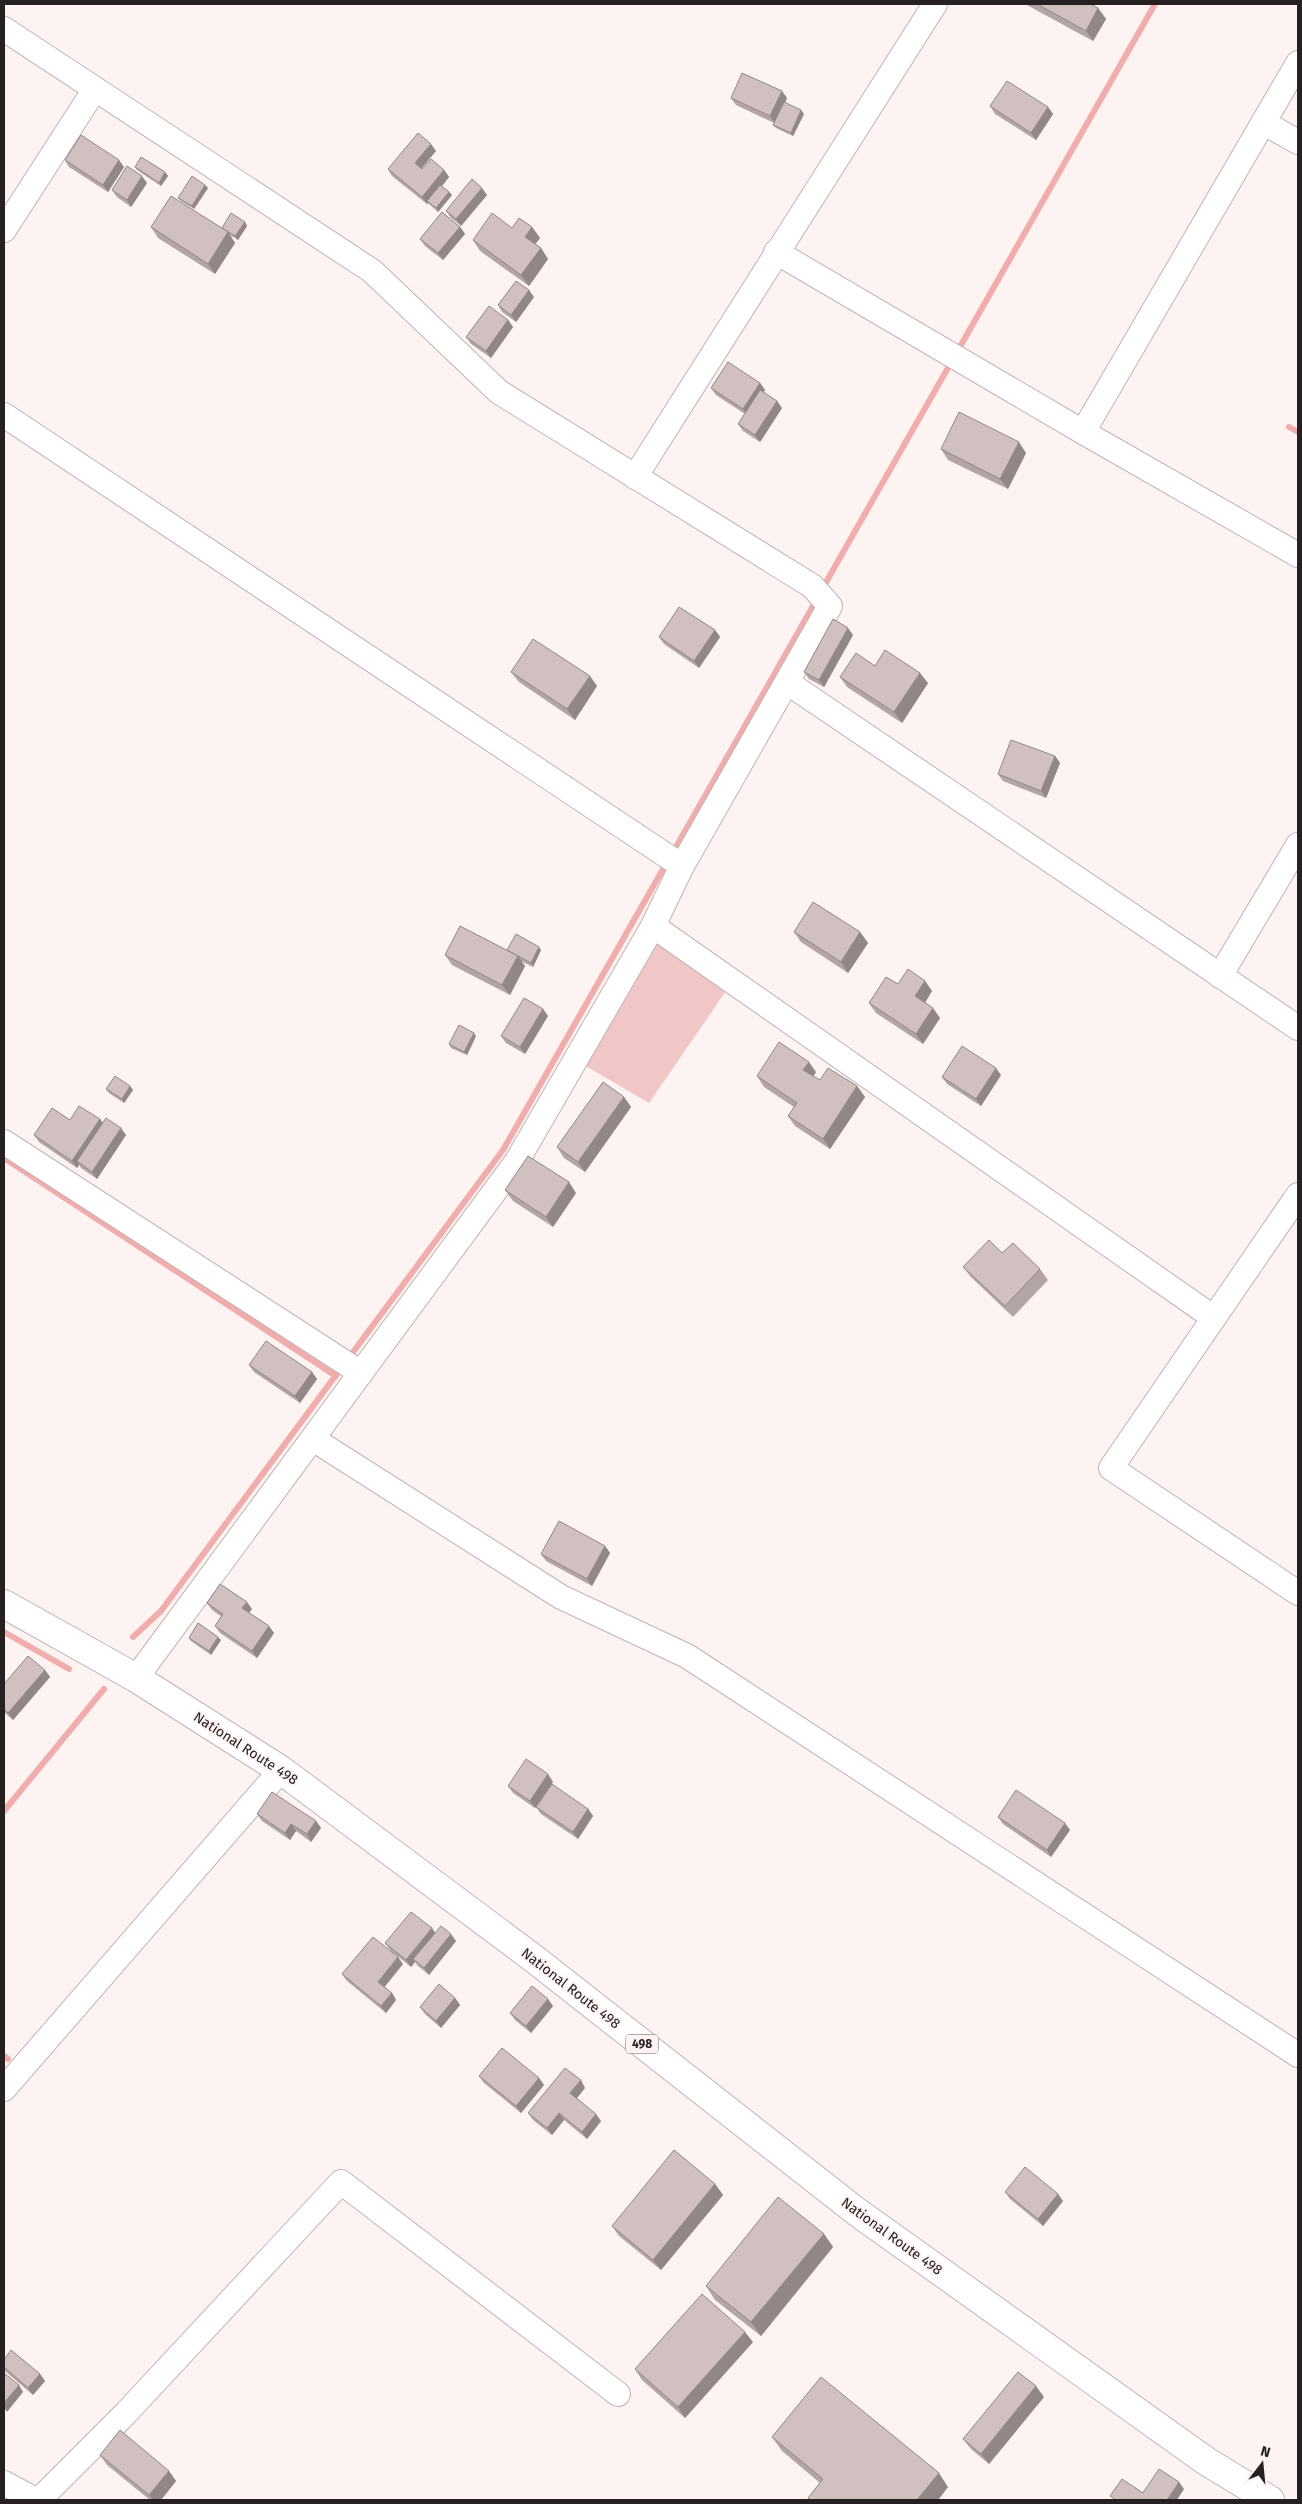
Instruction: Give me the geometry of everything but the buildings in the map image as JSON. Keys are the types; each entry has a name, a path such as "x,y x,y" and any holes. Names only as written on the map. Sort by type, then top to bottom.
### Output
{"highway":[{"name":"National Route 498","path":"4,1604 136,1678 281,1770 533,1958 857,2212 1206,2460 1270,2500"}],"street":[{"path":"635,477 935,4"},
{"path":"4,29 372,271 498,392 812,586 830,606 788,683 682,866 653,926 517,1161 136,1678"},
{"path":"1083,432 1298,63"},
{"path":"4,230 96,90"},
{"path":"1264,123 1298,142"},
{"path":"776,252 1083,432 1298,555"},
{"path":"4,415 682,866"},
{"path":"788,683 1298,1028"},
{"path":"1220,976 1298,845"},
{"path":"653,926 1214,1318"},
{"path":"4,1142 362,1373"},
{"path":"1296,1203 1111,1468 1298,1593"},
{"path":"313,1439 561,1597 687,1656 1298,2056"},
{"path":"4,2089 281,1770"},
{"path":"4,2483 38,2500 126,2413 341,2182 618,2394"}],"shaded area":[{"path":"658,942 726,991 649,1103 584,1065"}],"waterway":[{"path":"821,591 1155,4"},
{"path":"1289,427 1298,432"},
{"path":"672,854 817,599"},
{"path":"133,1637 161,1611 503,1150 667,862"},
{"path":"4,1158 336,1376"},
{"path":"4,1632 69,1669"},
{"path":"4,1811 104,1689"},
{"path":"4,2056 8,2059"}]}
